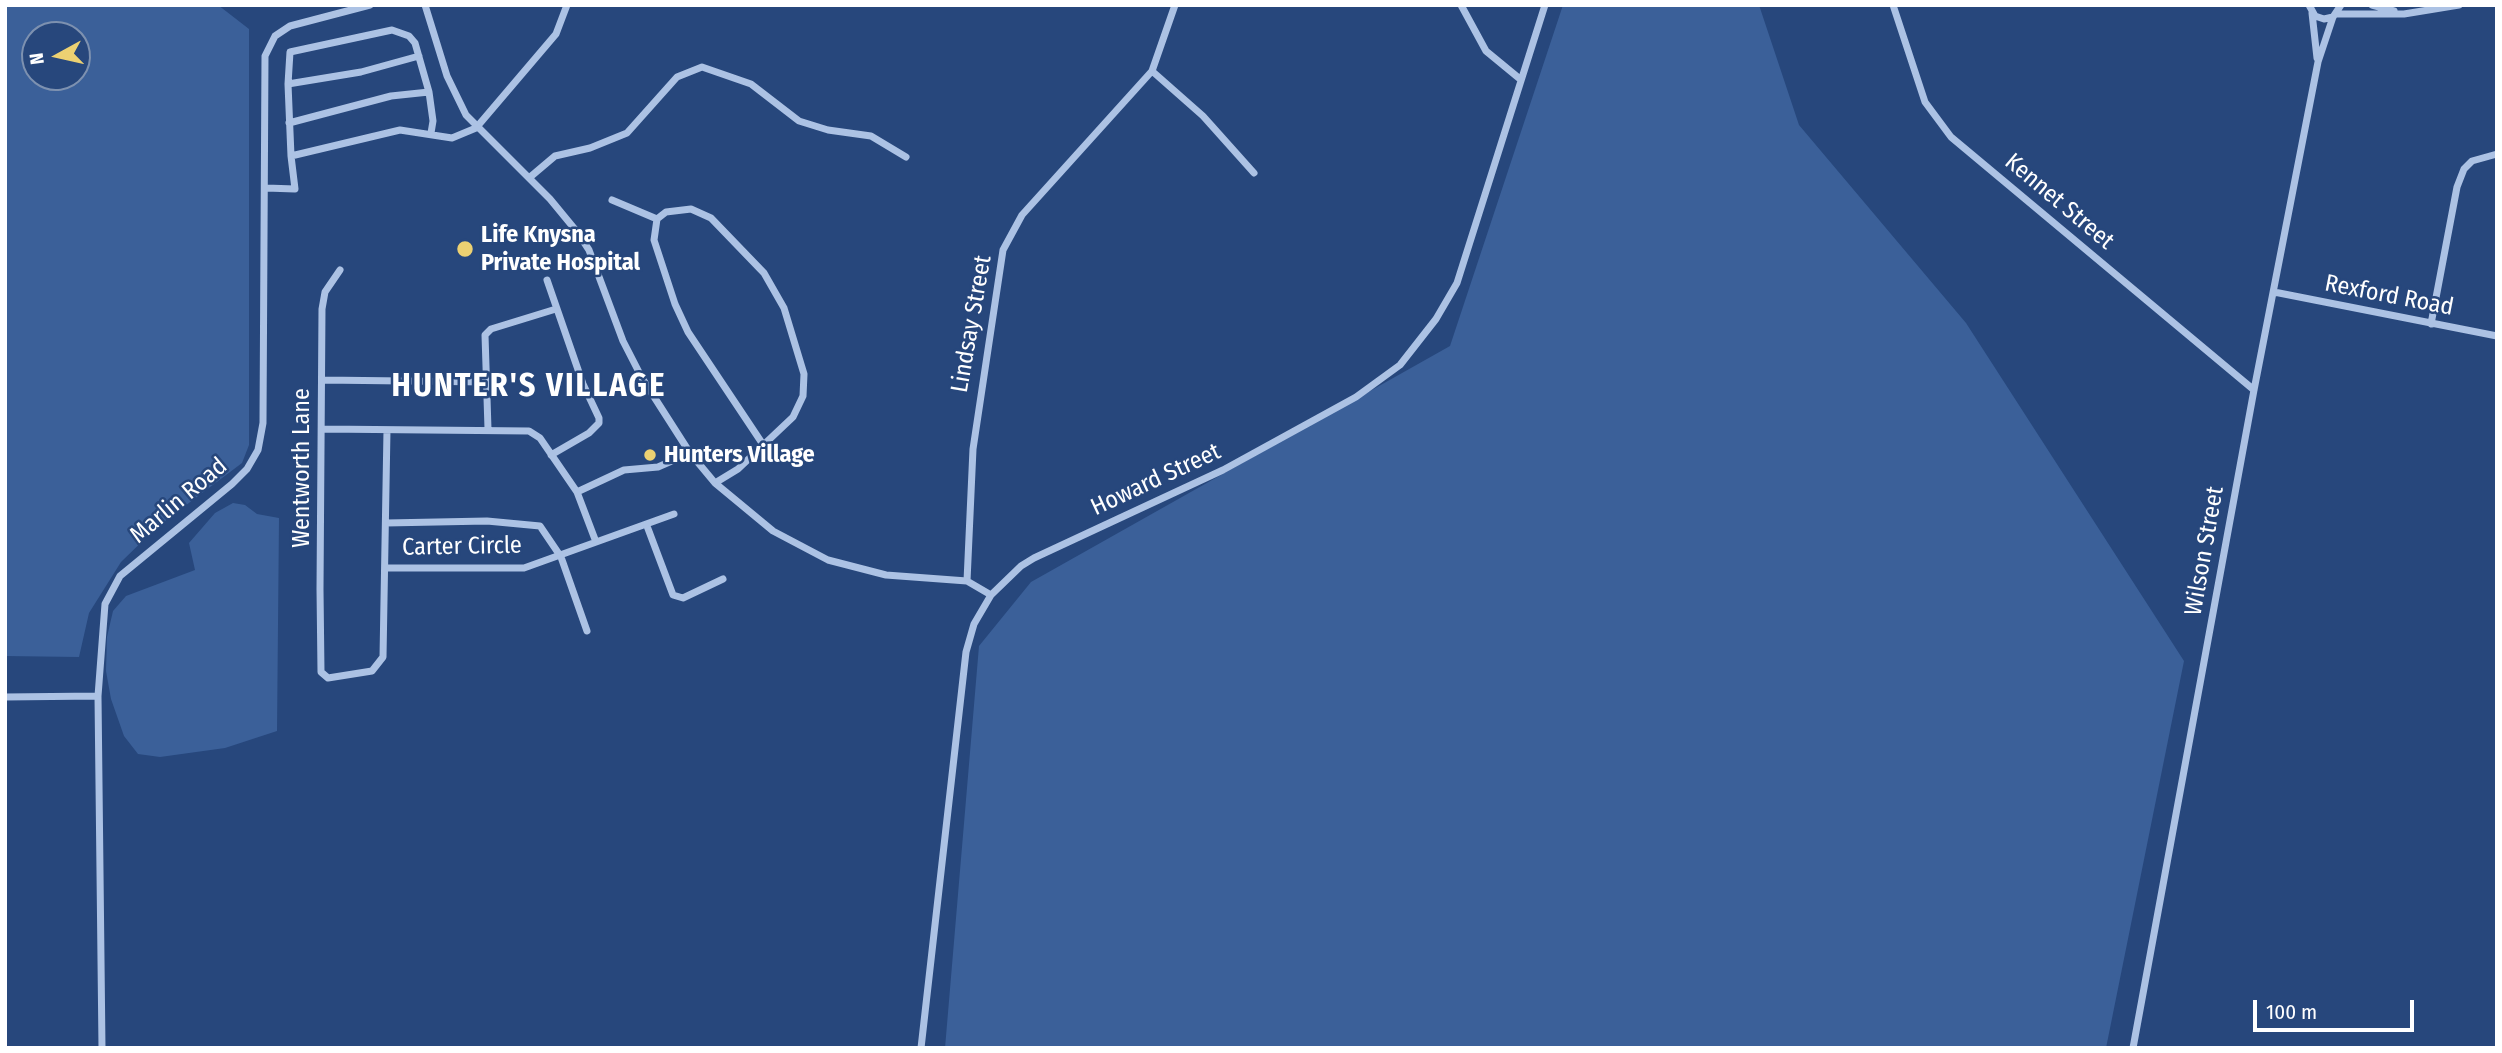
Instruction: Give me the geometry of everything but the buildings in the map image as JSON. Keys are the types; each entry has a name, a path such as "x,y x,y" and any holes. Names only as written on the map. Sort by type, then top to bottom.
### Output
{"street":[{"name":"Marlin Road","path":"102,1048 98,696 105,604 120,576 232,484 247,469 258,450 263,423 266,188 264,76 269,43 290,26 370,5"},
{"path":"425,5 455,96 476,128 565,215 589,250 636,366 690,453 715,483 773,531 828,560 887,575 967,581 975,583 991,595"},
{"path":"291,156 392,132 431,133 452,138 476,128 556,34 567,5"},
{"name":"Lindsay Street","path":"967,581 972,449 1003,250 1022,215 1152,71 1175,5"},
{"path":"1461,5 1486,51 1521,79"},
{"name":"Howard Street","path":"921,1048 965,652 974,624 991,595 1021,566 1034,558 1223,470 1356,397 1400,365 1436,319 1457,283 1545,5"},
{"name":"Kennet Street","path":"1893,5 1925,102 1951,137 2254,390"},
{"name":"Wilson Street","path":"2133,1048 2254,390 2318,62 2341,5"},
{"path":"2372,5 2404,14"},
{"path":"2309,8 2319,18 2335,15 2404,14 2459,5"},
{"name":"Wilson Street","path":"2309,8 2318,62"},
{"path":"266,188 295,190 288,84 288,56 293,50 392,30 409,36 419,56 429,92 433,121 431,133"},
{"path":"288,84 360,72 419,56"},
{"path":"529,178 555,156 590,148 627,133 677,77 702,67 751,84 799,121 821,129 871,136 906,156"},
{"path":"1152,71 1203,116 1255,173"},
{"path":"289,123 391,96 429,92"},
{"path":"2431,324 2457,187 2463,169 2472,161 2497,154"},
{"path":"612,201 657,219"},
{"path":"715,483 738,469 762,443 793,417 803,396 804,374 784,308 764,273 711,218 683,208 666,212 657,219 654,240 675,303 694,342 762,443"},
{"name":"Wentworth Lane","path":"340,270 323,298 321,672 332,678 372,670"},
{"path":"547,280 555,309 599,418 597,426 589,433 551,455"},
{"name":"Rexford Road","path":"2274,292 2497,336"},
{"path":"488,429 488,332 555,309"},
{"path":"322,380 488,382"},
{"path":"323,429 529,431 540,438 577,492 596,542"},
{"name":"Carter Circle","path":"372,670 383,657 387,430"},
{"path":"577,492 624,470 658,467 690,453"},
{"name":"Carter Circle","path":"386,568 517,569 561,557 674,514"},
{"path":"386,523 530,523 545,530 561,557 587,631"},
{"path":"647,526 673,595 683,598 723,579"},
{"path":"5,697 98,696"}],"shaded area":[{"path":"5,5 218,5 249,29 249,445 242,463 157,527 121,562 89,613 79,657 5,656"},
{"path":"1563,5 1759,5 1799,125 1966,323 2184,661 2106,1048 945,1048 979,646 1031,582 1450,346"},
{"path":"233,503 245,505 257,514 279,518 277,731 225,748 160,757 138,754 124,736 111,699 106,671 107,637 113,611 126,596 195,570 189,543 215,513"}],"place":[{"name":"Life Knysna Private Hospital","path":"465,249"},
{"name":"Hunters Village","path":"650,455"}],"district":[{"name":"HUNTER'S VILLAGE","path":"529,387"}]}
